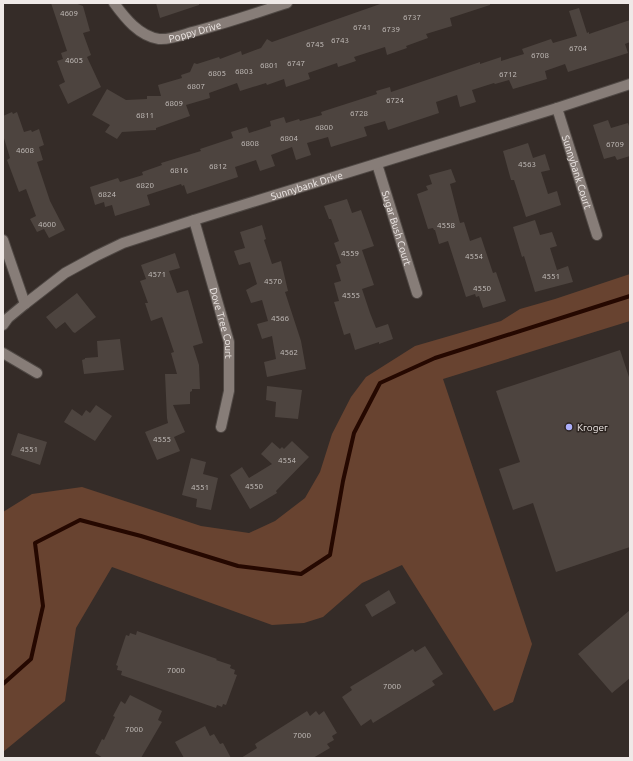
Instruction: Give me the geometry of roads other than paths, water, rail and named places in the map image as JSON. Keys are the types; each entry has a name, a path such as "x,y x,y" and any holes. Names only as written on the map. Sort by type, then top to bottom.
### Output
{"street":[{"name":"Poppy Drive","path":"114,3 127,20 144,34 159,39 170,38 222,24 286,3"},
{"name":"Sunnybank Drive","path":"3,325 8,318 66,273 123,243 630,84"},
{"name":"Sunnybank Court","path":"557,108 597,235"},
{"name":"Sugar Bush Court","path":"377,164 417,293"},
{"name":"Dove Tree Court","path":"194,220 229,342 229,391 221,427"},
{"path":"3,240 25,304"},
{"path":"3,353 37,373"}],"waterway":[{"path":"3,684 31,659 43,606 35,543 80,520 141,536 238,566 301,574 330,555 343,481 354,433 380,383 435,358 630,296"}],"place":[{"name":"Kroger","path":"569,427"}]}
